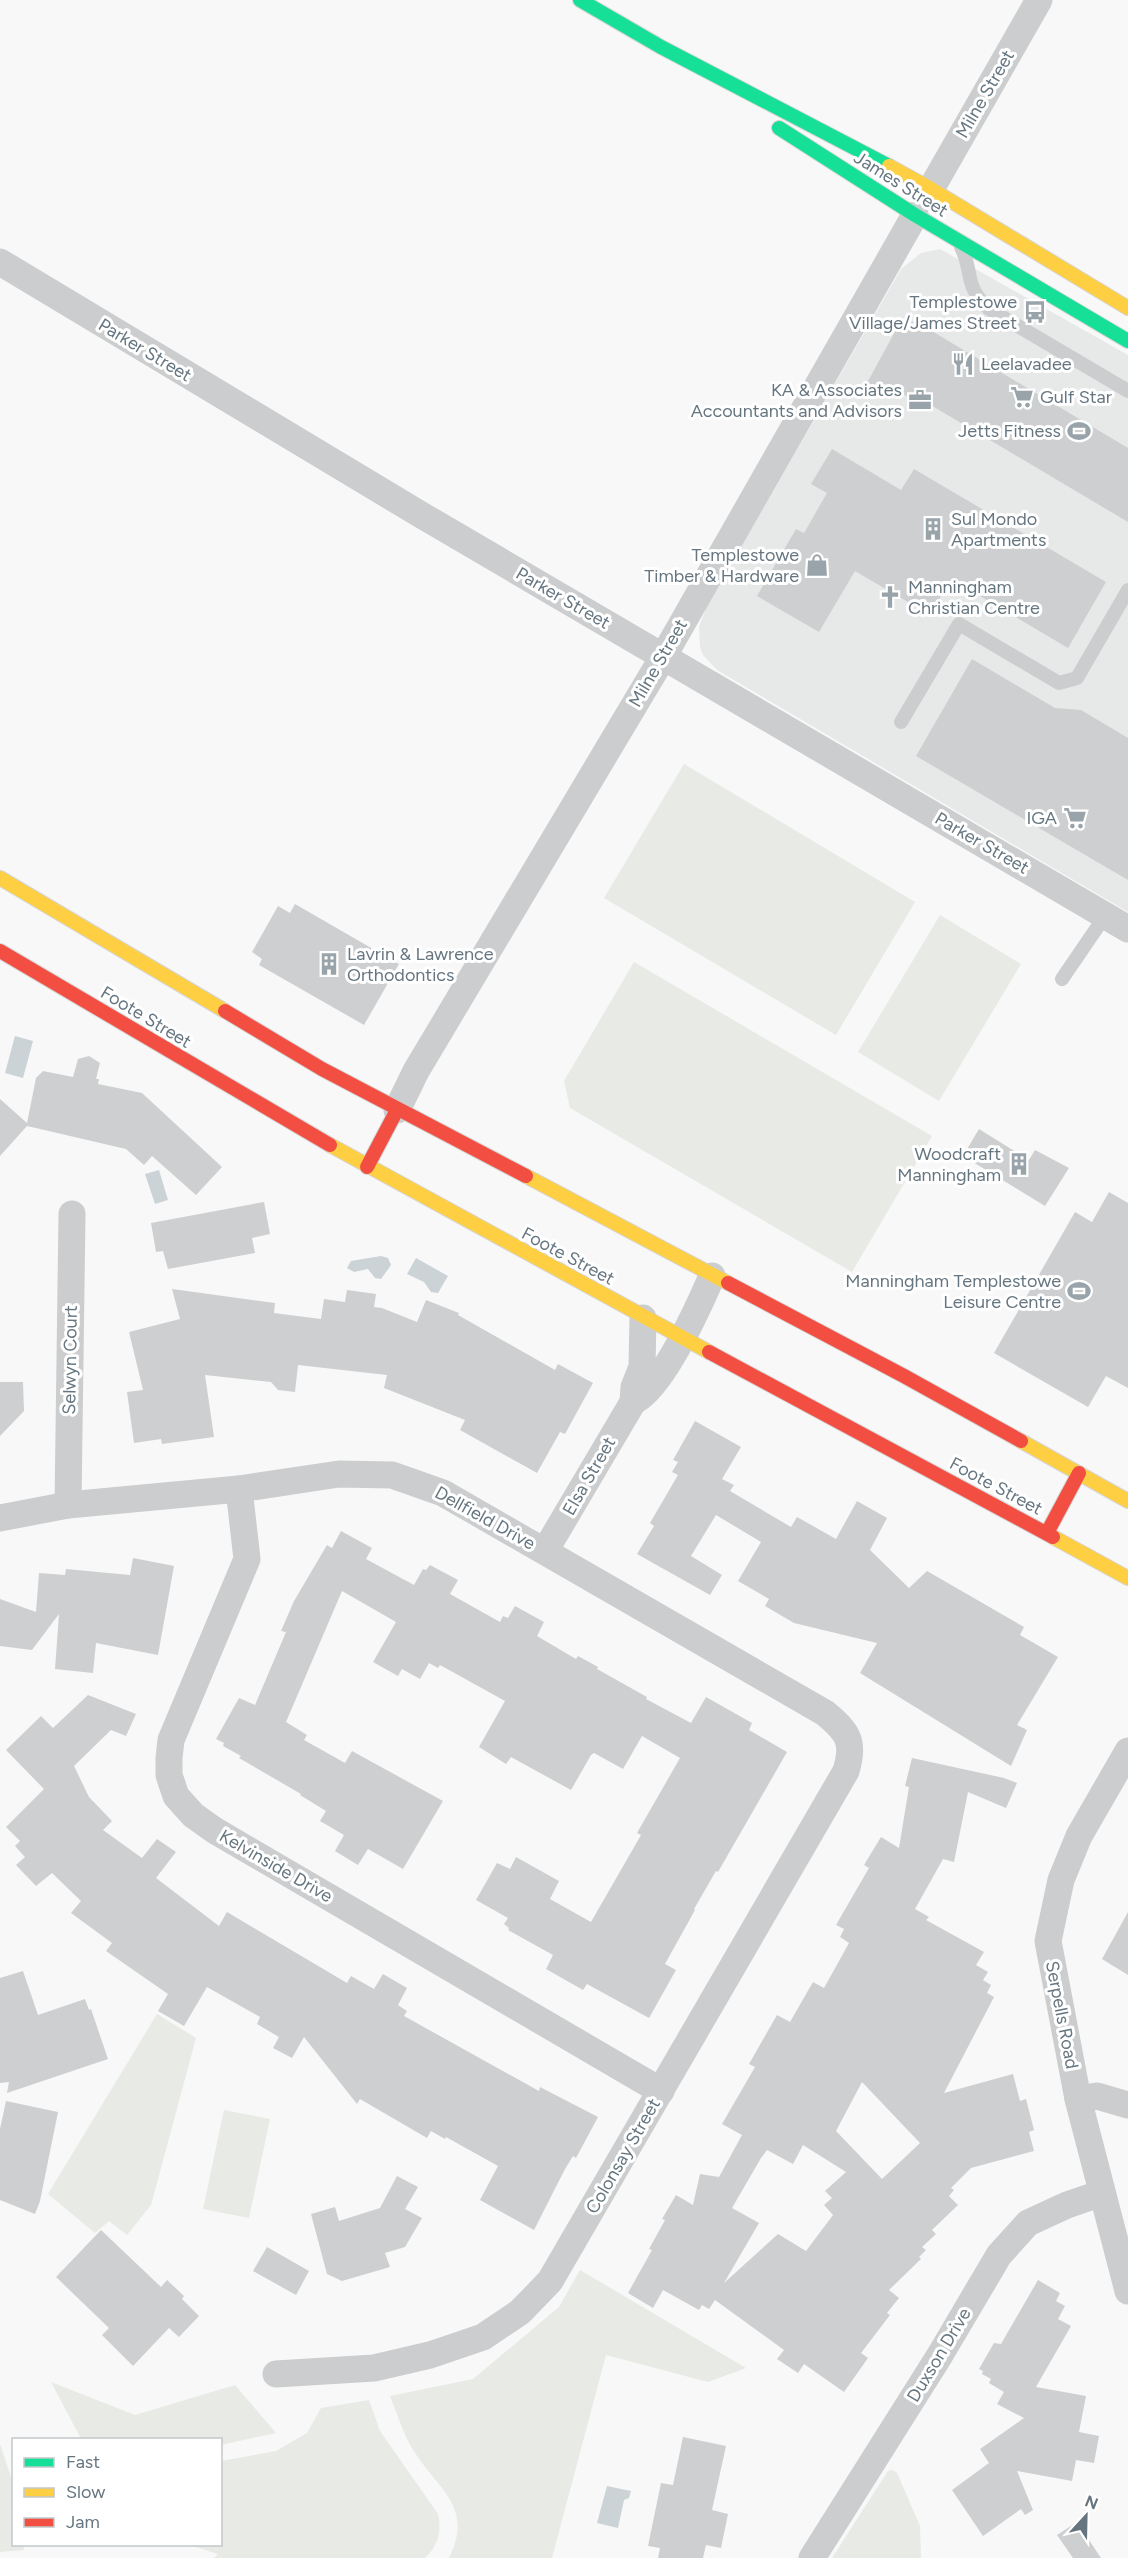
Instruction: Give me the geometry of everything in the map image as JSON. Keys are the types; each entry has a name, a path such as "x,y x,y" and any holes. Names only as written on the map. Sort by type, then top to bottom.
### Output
{"main road":[{"name":"James Street","path":"580,0 661,48 762,117 1128,308"},
{"name":"James Street","path":"661,48 809,123 923,202 958,240 1128,341"},
{"path":"0,878 313,1064 904,1376 1128,1501"},
{"name":"Foote Street","path":"0,951 368,1167 643,1318 1128,1578"},
{"path":"368,1167 397,1110"},
{"path":"1047,1533 1079,1473"}],"street":[{"name":"Milne Street","path":"397,1110 422,1062 663,657 1039,0"},
{"name":"Parker Street","path":"0,262 229,401 1128,929"},
{"name":"Selwyn Court","path":"68,1505 72,1214"},
{"name":"Elsa Street","path":"633,1401 644,1397 683,1339 712,1276"},
{"name":"Elsa Street","path":"545,1551 633,1401 634,1387 642,1366 643,1318"},
{"name":"Dellfield Drive","path":"0,1518 68,1505 239,1489 339,1474 392,1475 443,1492 825,1713 839,1724 849,1738 851,1755 846,1771"},
{"name":"Kelvinside Drive","path":"239,1489 247,1558 171,1740 169,1775 176,1796 193,1815 214,1830 661,2091"},
{"name":"Serpells Road","path":"1128,1751 1079,1836 1061,1880 1048,1941 1077,2099 1128,2291"},
{"name":"Colonsay Street","path":"276,2374 374,2368 430,2355 483,2337 520,2312 550,2281 846,1771"},
{"path":"1077,2099 1097,2096 1128,2105"},
{"name":"Duxson Drive","path":"812,2558 928,2375 999,2255 1028,2223 1067,2205 1102,2193"}],"lane":[{"path":"958,240 963,251 970,285 977,298 989,309 1128,391"},
{"path":"901,722 958,624 1059,683 1077,678 1128,590"},
{"path":"1062,979 1105,916"}],"shaded area":[{"path":"940,249 1128,355 1128,912 717,670 703,655 700,647 699,627 706,608 901,269 921,253"},
{"path":"684,764 915,902 836,1035 604,898"},
{"path":"940,915 1021,964 939,1101 858,1052"},
{"path":"634,962 932,1136 852,1272 570,1108 564,1081"},
{"path":"15,1036 33,1041 23,1078 5,1073"},
{"path":"159,1170 168,1200 155,1204 145,1174"},
{"path":"381,1256 388,1258 391,1265 381,1279 375,1278 368,1269 354,1272 347,1268 351,1261"},
{"path":"416,1258 448,1276 438,1293 431,1292 424,1282 407,1274"},
{"path":"157,2014 196,2038 151,2205 127,2235 109,2221 95,2233 48,2194"},
{"path":"224,2110 270,2119 249,2218 203,2209"},
{"path":"580,2270 746,2368 708,2382 606,2355 552,2558 449,2558 456,2540 458,2524 455,2511 449,2498 412,2448 390,2396 473,2379 559,2307"},
{"path":"51,2382 135,2415 235,2385 276,2433 222,2445 222,2438 80,2438"},
{"path":"369,2400 380,2431 438,2514 438,2538 425,2558 214,2558 218,2554 192,2546 222,2546 222,2461 276,2451 307,2433 321,2408"},
{"path":"0,2444 12,2480 12,2546 23,2546 24,2550 0,2552"},
{"path":"893,2470 897,2473 920,2526 921,2558 832,2558 888,2471"},
{"path":"607,2486 631,2491 629,2498 624,2500 618,2528 597,2523"}],"building":[{"path":"915,321 1128,448 1128,522 929,404 926,408 890,386 885,393 867,383 898,326"},
{"path":"832,449 901,490 914,469 1106,582 1068,648 951,579 930,615 855,571 819,632 757,596 796,529 804,533 827,493 811,484"},
{"name":"IGA","path":"972,659 1055,708 1081,710 1128,738 1128,880 916,756"},
{"name":"Lavrin & Lawrence Orthodontics","path":"295,904 399,964 364,1025 259,965 262,959 252,952 278,906 290,913"},
{"path":"89,1056 100,1063 96,1079 99,1079 98,1084 142,1093 222,1167 196,1195 152,1156 144,1165 126,1149 27,1126 0,1156 0,1099 27,1123 36,1078 43,1071 73,1077 78,1059"},
{"name":"Woodcraft Manningham","path":"979,1129 1029,1160 1035,1150 1069,1168 1045,1206 963,1156"},
{"name":"Manningham Templestowe Leisure Centre","path":"1109,1192 1128,1203 1128,1388 1106,1376 1088,1407 994,1353 1075,1212 1092,1222"},
{"path":"264,1202 270,1234 252,1238 255,1253 168,1269 163,1251 156,1252 151,1223"},
{"path":"172,1289 275,1303 274,1313 321,1319 324,1299 345,1302 347,1290 376,1294 374,1307 417,1322 426,1300 459,1313 458,1315 555,1370 558,1364 593,1383 565,1434 560,1432 537,1473 460,1430 465,1420 384,1388 387,1375 298,1365 295,1392 278,1390 271,1382 205,1375 214,1437 162,1444 161,1439 134,1443 127,1392 143,1390 129,1332 180,1319"},
{"path":"0,1382 23,1382 24,1411 0,1436"},
{"path":"695,1421 741,1447 722,1479 734,1485 730,1491 791,1527 797,1517 836,1539 857,1501 887,1518 870,1550 909,1588 927,1571 1024,1627 1020,1635 1058,1657 1017,1725 1027,1730 1011,1766 860,1673 877,1643 794,1623 765,1606 769,1599 738,1581 761,1542 716,1515 691,1556 722,1575 710,1595 637,1554 654,1526 650,1523 678,1475 672,1472 678,1462 673,1460"},
{"path":"341,1531 372,1548 366,1559 414,1585 423,1569 426,1570 430,1565 458,1580 450,1594 500,1622 503,1616 508,1618 515,1606 544,1622 537,1636 576,1659 578,1656 598,1667 597,1669 647,1697 646,1699 691,1723 706,1697 752,1723 749,1730 787,1752 694,1909 665,1964 676,1970 649,2018 587,1984 583,1990 546,1969 553,1955 508,1930 509,1928 504,1924 508,1918 476,1900 497,1863 510,1869 516,1857 559,1881 550,1899 591,1922 641,1835 637,1833 680,1758 642,1736 623,1769 594,1753 591,1755 571,1790 511,1757 506,1764 479,1747 505,1701 440,1665 438,1668 429,1663 420,1679 402,1669 398,1676 373,1662 396,1622 342,1591 286,1722 307,1735 304,1740 345,1763 352,1751 443,1801 403,1869 368,1849 358,1865 335,1851 344,1835 320,1821 326,1811 239,1758 241,1756 223,1746 224,1743 216,1739 239,1698 255,1705 286,1632 281,1631 294,1601 327,1545 332,1548"},
{"path":"133,1558 174,1566 158,1655 96,1643 93,1673 55,1669 59,1614 32,1650 0,1646 0,1599 36,1612 39,1573 65,1575 66,1569 130,1575"},
{"path":"88,1695 136,1714 126,1736 111,1730 74,1766 89,1797 112,1821 103,1830 142,1858 157,1839 176,1852 156,1878 219,1926 227,1912 347,1983 351,1976 374,1989 383,1974 407,1988 398,2005 407,2011 404,2016 539,2091 540,2087 598,2117 576,2158 573,2156 565,2169 534,2230 480,2200 498,2166 431,2131 427,2138 360,2099 357,2104 304,2037 292,2058 273,2048 279,2037 257,2024 260,2017 207,1987 184,2026 158,2011 168,1994 106,1951 112,1943 71,1913 81,1901 52,1873 36,1886 16,1865 25,1857 15,1846 20,1841 6,1827 44,1789 6,1750 41,1716 53,1728"},
{"path":"912,1758 1004,1778 1017,1783 1006,1808 968,1792 954,1862 943,1859 915,1909 929,1917 926,1920 984,1952 976,1965 988,1972 983,1980 991,1985 987,1993 994,1997 944,2093 1013,2074 1020,2101 1026,2099 1034,2130 1029,2132 1034,2151 971,2168 951,2188 954,2190 949,2196 958,2205 932,2230 936,2234 922,2247 926,2250 919,2257 921,2259 889,2290 899,2298 887,2313 890,2315 861,2353 868,2358 844,2392 804,2364 798,2373 777,2359 784,2350 715,2300 709,2309 702,2305 699,2310 663,2290 653,2308 628,2293 652,2250 649,2249 665,2220 662,2219 676,2195 693,2205 700,2174 719,2177 742,2135 722,2124 755,2067 749,2064 777,2015 790,2022 813,1982 824,1988 849,1943 840,1937 844,1929 836,1925 869,1868 864,1865 881,1837 899,1848 909,1787 905,1786","holes":["862,2082 920,2143 882,2179 836,2131","803,2145 846,2172 825,2191 832,2198 824,2205 833,2215 806,2251 778,2234 724,2283 759,2223 732,2208 767,2150 793,2164"]},
{"path":"1128,1912 1128,1975 1102,1959"},
{"path":"23,1971 38,2015 85,1999 89,2010 91,2009 108,2059 7,2093 9,2082 0,2083 0,1978"},
{"path":"6,2101 58,2112 40,2201 35,2214 0,2200 0,2129"},
{"path":"397,2176 418,2187 405,2209 422,2218 405,2247 385,2253 390,2267 342,2281 327,2274 311,2214 335,2207 339,2221 380,2208"},
{"path":"101,2230 161,2287 167,2280 184,2296 182,2299 199,2316 179,2337 169,2328 133,2366 102,2335 109,2328 56,2277"},
{"path":"267,2247 309,2271 296,2295 253,2271"},
{"path":"1038,2280 1060,2293 1056,2301 1065,2306 1058,2319 1071,2326 1036,2387 1086,2396 1079,2432 1099,2436 1094,2463 1076,2460 1072,2481 1017,2471 1033,2510 1025,2515 1021,2509 983,2536 952,2490 989,2463 980,2449 1024,2418 997,2404 1004,2392 989,2383 991,2379 982,2374 983,2371 979,2369 994,2343 1001,2344"},
{"path":"683,2437 726,2446 712,2510 728,2514 721,2548 706,2545 703,2558 658,2558 660,2548 648,2546 661,2483 673,2485"},
{"path":"1077,2522 1101,2558 1073,2558 1057,2535"}],"traffic: fast":[{"path":"580,0 661,47 889,166"},
{"path":"779,128 915,215 1128,341"}],"traffic: slow":[{"path":"889,166 1128,308"},
{"path":"0,878 225,1011"},
{"path":"330,1145 709,1352"},
{"path":"526,1176 728,1283"},
{"path":"1021,1441 1128,1501"},
{"path":"1053,1537 1128,1578"}],"traffic: jam":[{"path":"0,951 330,1145"},
{"path":"225,1011 322,1069 526,1176"},
{"path":"367,1167 397,1110"},
{"path":"728,1283 1021,1441"},
{"path":"709,1352 1053,1537"},
{"path":"1047,1533 1079,1473"}],"place":[{"name":"Templestowe Village/James Street","path":"1035,312"},
{"name":"Leelavadee","path":"963,364"},
{"name":"Gulf Star","path":"1022,397"},
{"name":"KA & Associates Accountants and Advisors","path":"920,400"},
{"name":"Jetts Fitness","path":"1079,431"},
{"name":"Sul Mondo Apartments","path":"933,529"},
{"name":"Templestowe Timber & Hardware","path":"817,565"},
{"name":"Manningham Christian Centre","path":"890,597"},
{"name":"IGA","path":"1075,818"},
{"name":"Lavrin & Lawrence Orthodontics","path":"329,964"},
{"name":"Woodcraft Manningham","path":"1019,1164"},
{"name":"Manningham Templestowe Leisure Centre","path":"1079,1291"}]}
